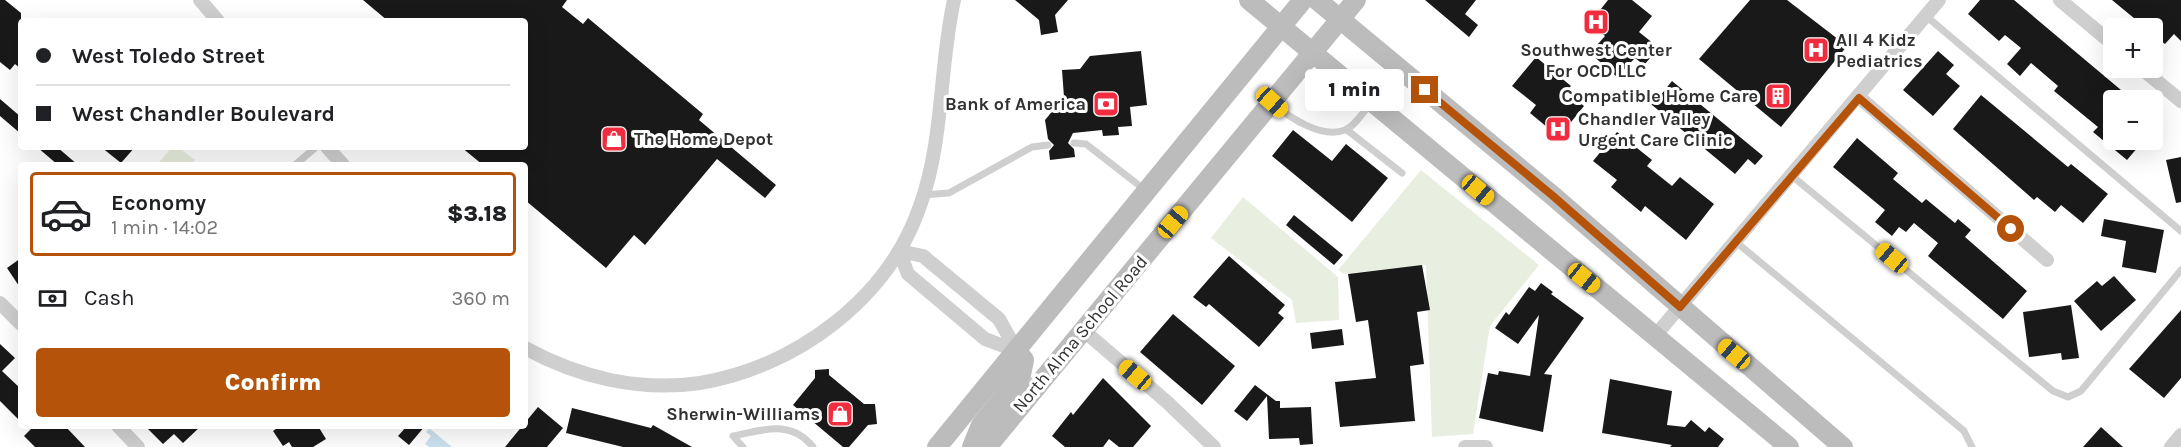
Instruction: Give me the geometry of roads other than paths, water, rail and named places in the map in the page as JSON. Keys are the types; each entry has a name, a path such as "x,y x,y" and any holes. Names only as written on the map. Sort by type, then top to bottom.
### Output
{"main road":[{"path":"1249,0 1789,447"},
{"name":"North Alma School Road","path":"937,447 1303,0"},
{"path":"1317,0 1553,196 1843,447"},
{"name":"North Alma School Road","path":"987,447 1356,0"},
{"path":"972,447 981,425 1021,375 1024,360 1017,351"}],"street":[{"path":"200,0 215,18"},
{"path":"528,350 566,369 596,378 625,383 670,385 701,383 757,366 809,341 838,321 867,295 899,251 923,195 937,135 954,0"},
{"path":"1655,336 1859,98 1939,0"},
{"path":"2060,0 2103,36"},
{"path":"2153,78 2181,101"},
{"path":"1859,98 2047,260"},
{"path":"330,150 340,162"},
{"path":"899,251 923,256 999,319 1017,351"},
{"path":"899,251 908,274 917,282 985,339 1017,351"},
{"path":"0,303 18,321"},
{"path":"1083,330 1176,410 1214,447"},
{"path":"121,429 138,447"},
{"path":"2171,447 2181,435"},
{"path":"1465,447 1486,447"}],"lane":[{"path":"1926,16 2181,231"},
{"path":"1272,102 1290,118 1331,133 1347,130 1372,102"},
{"path":"1347,130 1402,174"},
{"path":"1074,143 1086,144 1147,192"},
{"path":"923,195 949,193 1032,147 1048,146"},
{"path":"298,162 312,150"},
{"path":"1792,176 2053,391 2068,397 2081,391 2181,270"},
{"path":"1736,242 1964,431 1972,447"},
{"path":"743,447 733,436 779,427 794,430 813,447"}],"water":[{"path":"430,429 452,447 429,447 425,444 431,436 426,432"}],"place":[{"name":"Southwest Center For OCD LLC","path":"1596,22"},
{"name":"All 4 Kidz Pediatrics","path":"1816,50"},
{"name":"Compatible Home Care","path":"1778,96"},
{"name":"Bank of America","path":"1106,104"},
{"name":"Chandler Valley Urgent Care Clinic","path":"1558,129"},
{"name":"The Home Depot","path":"614,139"},
{"name":"Sherwin-Williams","path":"840,414"}]}
